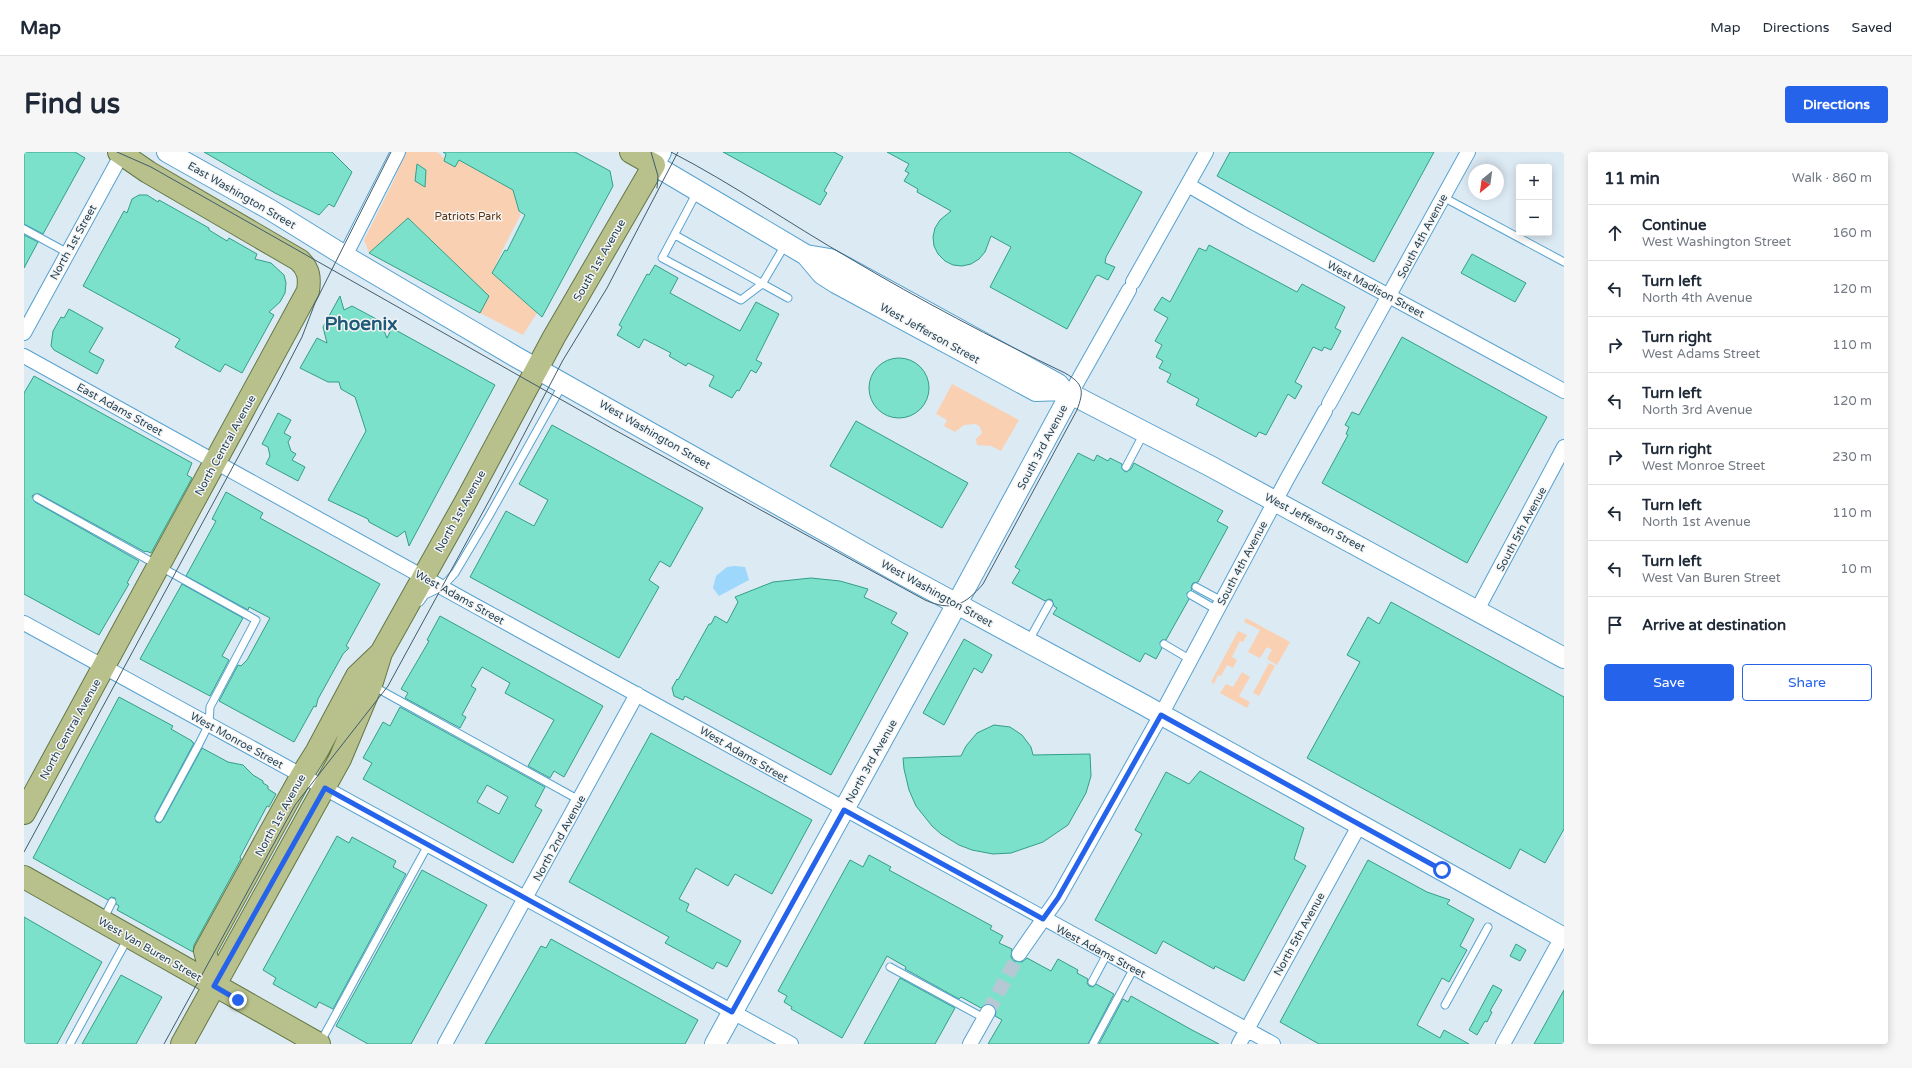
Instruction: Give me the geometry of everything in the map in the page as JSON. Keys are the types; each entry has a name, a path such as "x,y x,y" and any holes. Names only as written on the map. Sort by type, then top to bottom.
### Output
{"main road":[{"name":"East Washington Street","path":"167,152 269,209 316,238"},
{"name":"West Jefferson Street","path":"631,152 658,158 697,192 806,255 830,259 1009,356 1058,384 1067,392 1275,501 1564,658"},
{"name":"North Central Avenue","path":"24,813 308,291 310,279 304,264 292,255 173,187 122,153"},
{"name":"South 1st Avenue","path":"538,368 658,158"},
{"name":"West Washington Street","path":"316,238 564,383 957,604 1360,824 1563,937"},
{"name":"North 1st Avenue","path":"182,1044 325,788 343,752 371,685 381,653 408,608 433,582 538,368"},
{"name":"South 3rd Avenue","path":"957,604 1067,392"},
{"name":"North 3rd Avenue","path":"715,1044 957,604"},
{"name":"North 1st Avenue","path":"214,986 205,950 317,751 357,676 381,653"},
{"name":"West Van Buren Street","path":"24,877 128,938 314,1043"}],"street":[{"path":"345,256 398,152"},
{"name":"South 3rd Avenue","path":"1067,392 1131,286 1206,152"},
{"name":"South 4th Avenue","path":"1019,954 1058,898 1161,715 1275,501 1390,296 1468,152"},
{"name":"North 1st Street","path":"24,333 122,153"},
{"name":"West Madison Street","path":"1188,185 1247,219 1564,392"},
{"name":"East Adams Street","path":"24,356 216,462"},
{"name":"South 5th Avenue","path":"1477,610 1564,447"},
{"name":"West Adams Street","path":"216,462 638,694 844,810 1273,1044"},
{"name":"West Monroe Street","path":"24,623 791,1044"},
{"name":"North 2nd Avenue","path":"445,1044 638,694"},
{"name":"North 5th Avenue","path":"1239,1044 1360,824"},
{"path":"1503,1044 1563,937"},
{"path":"970,1044 986,1015"}],"lane":[{"path":"697,192 662,258 741,300 762,284 787,243"},
{"path":"1443,197 1564,262"},
{"path":"24,229 68,253"},
{"path":"675,235 788,298"},
{"path":"433,582 455,573 564,383"},
{"path":"1126,467 1145,432"},
{"path":"37,498 256,620 210,706 209,724 159,818"},
{"path":"1196,587 1220,606"},
{"path":"1191,596 1220,606"},
{"path":"1028,642 1049,604"},
{"path":"1164,644 1191,660"},
{"path":"371,685 580,800"},
{"path":"314,1043 428,845"},
{"path":"102,922 112,902"},
{"path":"1445,1006 1488,926"},
{"path":"70,1044 128,938"},
{"path":"1092,982 1107,954"},
{"path":"890,967 986,1015"},
{"path":"1093,1044 1134,968"}],"green space":[{"name":"Patriots Park","path":"405,152 437,152 445,159 444,161 459,160 518,192 515,198 521,214 492,273 537,313 523,335 480,313 408,219 369,253 364,240 395,178"},
{"path":"952,384 1019,420 1001,451 991,446 977,445 976,439 982,433 980,427 976,424 964,425 955,432 944,426 947,420 936,414"},
{"path":"1246,618 1290,642 1277,665 1267,659 1272,650 1267,647 1260,658 1248,652 1260,630 1244,622"},
{"path":"1238,631 1247,635 1243,642 1240,641 1232,657 1237,660 1233,668 1227,665 1221,676 1218,675 1214,684 1211,682"},
{"path":"1269,663 1275,666 1259,696 1253,693"},
{"path":"1242,672 1250,677 1239,696 1250,702 1247,708 1220,693 1226,684 1233,687"}],"water":[{"path":"727,567 745,567 749,580 719,596 713,588 716,576"}],"building":[{"path":"24,152 75,152 85,158 43,234 24,224"},
{"path":"204,152 332,152 352,172 334,207 329,204 319,215 275,193"},
{"path":"443,152 575,152 610,171 613,186 542,317 492,273 505,250 507,251 525,215 519,211 513,190 459,160 455,167 444,161 446,154"},
{"path":"723,152 834,152 843,157 824,191 827,193 820,205"},
{"path":"887,152 1069,152 1142,192 1106,257 1105,263 1115,267 1108,280 1098,275 1096,276 1067,329 990,287 1011,247 991,236 985,252 979,259 971,264 962,266 953,265 945,261 938,254 934,246 933,237 935,228 940,220 951,211 917,192 918,189 904,181 909,173 905,171 909,164"},
{"path":"1230,152 1434,152 1374,262 1217,176"},
{"path":"417,164 426,170 425,187 415,181"},
{"path":"139,195 147,195 158,202 159,200 209,228 209,230 227,241 229,238 257,254 255,259 271,263 284,275 286,283 285,293 280,302 269,312 274,315 242,373 225,364 220,372 175,347 180,339 83,286 124,211 127,213 132,199"},
{"path":"408,218 489,296 480,313 369,253"},
{"path":"24,235 38,242 24,268"},
{"path":"1209,245 1297,292 1302,284 1345,307 1335,328 1341,331 1331,350 1324,347 1322,351 1313,347 1295,382 1302,386 1301,388 1295,399 1288,394 1266,435 1259,432 1256,437 1196,405 1199,399 1167,382 1171,374 1159,368 1163,361 1156,357 1162,345 1155,341 1168,318 1154,310 1162,297 1170,302 1199,248 1206,251"},
{"path":"1472,254 1526,283 1515,302 1461,273"},
{"path":"655,265 678,278 670,293 740,331 756,302 779,314 756,360 762,363 756,373 751,370 739,391 737,390 732,398 709,386 714,376 688,363 686,366 669,356 671,353 644,339 639,348 617,335 622,327 619,325 647,274 649,275"},
{"path":"340,296 344,310 352,306 380,321 387,338 392,328 495,385 409,546 405,531 397,537 369,522 368,519 328,500 366,431 355,397 341,389 339,382 328,382 300,368 317,338 327,343 323,327"},
{"path":"69,309 103,328 89,352 104,360 97,374 54,350 51,346 53,331 61,317 64,318"},
{"path":"1402,337 1547,417 1467,563 1322,483 1348,435 1346,434 1349,427 1345,425 1352,412 1359,415"},
{"path":"899,358 916,363 924,371 929,388 924,405 916,413 899,418 882,413 874,405 869,388 874,371 882,363"},
{"path":"34,376 192,463 187,475 192,478 151,553 145,552 39,494 32,496 35,502 139,561 127,583 129,584 99,635 24,594 24,393"},
{"path":"278,413 291,420 284,433 291,437 288,442 291,451 296,454 292,460 305,467 298,481 266,464 270,456 268,447 262,444"},
{"path":"856,421 968,483 942,528 830,466"},
{"path":"552,425 703,508 670,567 660,561 649,580 659,587 619,658 470,577 506,511 534,526 548,500 519,484"},
{"path":"1078,453 1094,461 1097,455 1108,461 1110,458 1122,464 1122,469 1126,472 1131,469 1134,463 1223,511 1217,521 1228,527 1198,582 1193,583 1191,587 1192,590 1187,593 1189,599 1166,640 1162,640 1160,642 1162,648 1156,659 1145,653 1140,662 1053,614 1057,608 1054,606 1052,600 1049,599 1045,601 1012,583 1020,570 1015,567"},
{"path":"226,492 263,513 260,518 380,584 346,646 349,648 343,654 318,699 316,707 314,706 294,742 219,701 238,665 241,666 247,660 270,618 249,607 248,610 186,576 216,521 212,519"},
{"path":"811,578 840,581 868,589 864,597 897,613 891,623 908,633 831,775 685,696 683,700 674,696 672,688 715,616 727,623 738,602 735,597 773,582"},
{"path":"182,584 243,618 222,656 229,660 210,696 140,659"},
{"path":"1391,602 1564,697 1564,829 1545,863 1520,849 1510,869 1307,758 1360,662 1347,655 1368,617 1379,624"},
{"path":"440,616 603,706 564,777 554,771 550,778 528,766 554,720 505,693 510,683 482,667 471,686 476,689 462,715 466,717 460,728 405,698 408,693 401,689 429,641 427,640"},
{"path":"964,639 992,655 982,673 974,668 944,725 923,713"},
{"path":"119,697 173,726 171,729 194,743 155,816 156,822 160,823 163,820 202,748 228,762 243,765 253,775 263,781 263,783 268,786 268,789 276,794 269,807 267,806 240,857 241,859 194,945 193,952 117,910 119,906 116,904 115,898 111,897 108,900 33,858"},
{"path":"400,707 545,787 535,806 542,810 513,863 363,779 372,763 363,758 383,722 390,726","holes":["487,785 508,797 499,814 477,802"]},
{"path":"994,725 1010,727 1022,735 1031,747 1033,755 1090,754 1091,776 1086,793 1068,825 1043,842 1011,853 993,854 972,850 959,845 941,834 932,826 916,806 909,790 904,769 903,758 961,756 966,746 977,733"},
{"path":"651,733 812,820 772,894 735,874 728,886 696,868 679,899 689,904 686,911 741,941 727,967 717,962 713,969 665,943 669,937 569,882"},
{"path":"1200,771 1304,828 1294,859 1306,866 1244,981 1215,966 1214,969 1163,941 1156,954 1095,920 1142,834 1135,830 1166,772 1189,784"},
{"path":"337,836 349,843 352,837 396,861 393,867 406,874 333,1009 319,1002 316,1008 273,984 276,978 263,970"},
{"path":"869,855 891,867 889,870 992,926 990,929 1003,936 999,943 1012,949 1011,957 1014,961 1022,962 1027,958 1051,971 1058,959 1078,970 1077,973 1088,979 1087,983 1089,986 1093,987 1096,984 1114,994 1088,1044 988,1044 1002,1020 995,1016 996,1012 992,1005 988,1004 981,1008 961,997 959,999 905,969 906,967 887,956 842,1038 791,1009 792,1007 784,1002 787,996 778,991 850,860 863,867"},
{"path":"1368,860 1427,892 1450,900 1447,904 1474,919 1460,946 1467,950 1449,982 1442,978 1417,1025 1440,1038 1444,1030 1469,1044 1319,1044 1280,1022"},
{"path":"422,870 487,905 411,1044 368,1044 336,1026"},
{"path":"24,917 102,962 57,1044 24,1044"},
{"path":"551,939 698,1020 685,1044 485,1044 541,946 546,948"},
{"path":"1516,944 1526,950 1520,961 1510,956"},
{"path":"121,975 162,997 136,1044 82,1044"},
{"path":"900,978 955,1008 935,1044 864,1044"},
{"path":"1493,985 1502,990 1490,1011 1492,1012 1487,1022 1485,1021 1477,1035 1469,1030"},
{"path":"1564,990 1564,1044 1534,1044"},
{"path":"1131,996 1219,1044 1099,1044 1123,999 1128,1002"}],"tunnel":[{"path":"988,1012 1019,954"}],"tram line":[{"path":"117,152 151,167 613,429 925,600 943,606 950,606 964,601 983,584 1077,410 1081,398 1081,388 1076,381 1065,373 1010,346 903,289 828,246 717,177 671,152"},
{"path":"24,852 275,389 302,337 315,303 391,152"},
{"path":"651,152 658,176 657,188"},
{"path":"164,1044 295,805 388,686 490,499 563,360 607,288 678,152"}],"district":[{"name":"Phoenix","path":"361,323"}],"route":[{"path":"238,1000 214,986 325,788 732,1012 844,810 1043,919 1058,898 1161,715 1442,870"}]}
